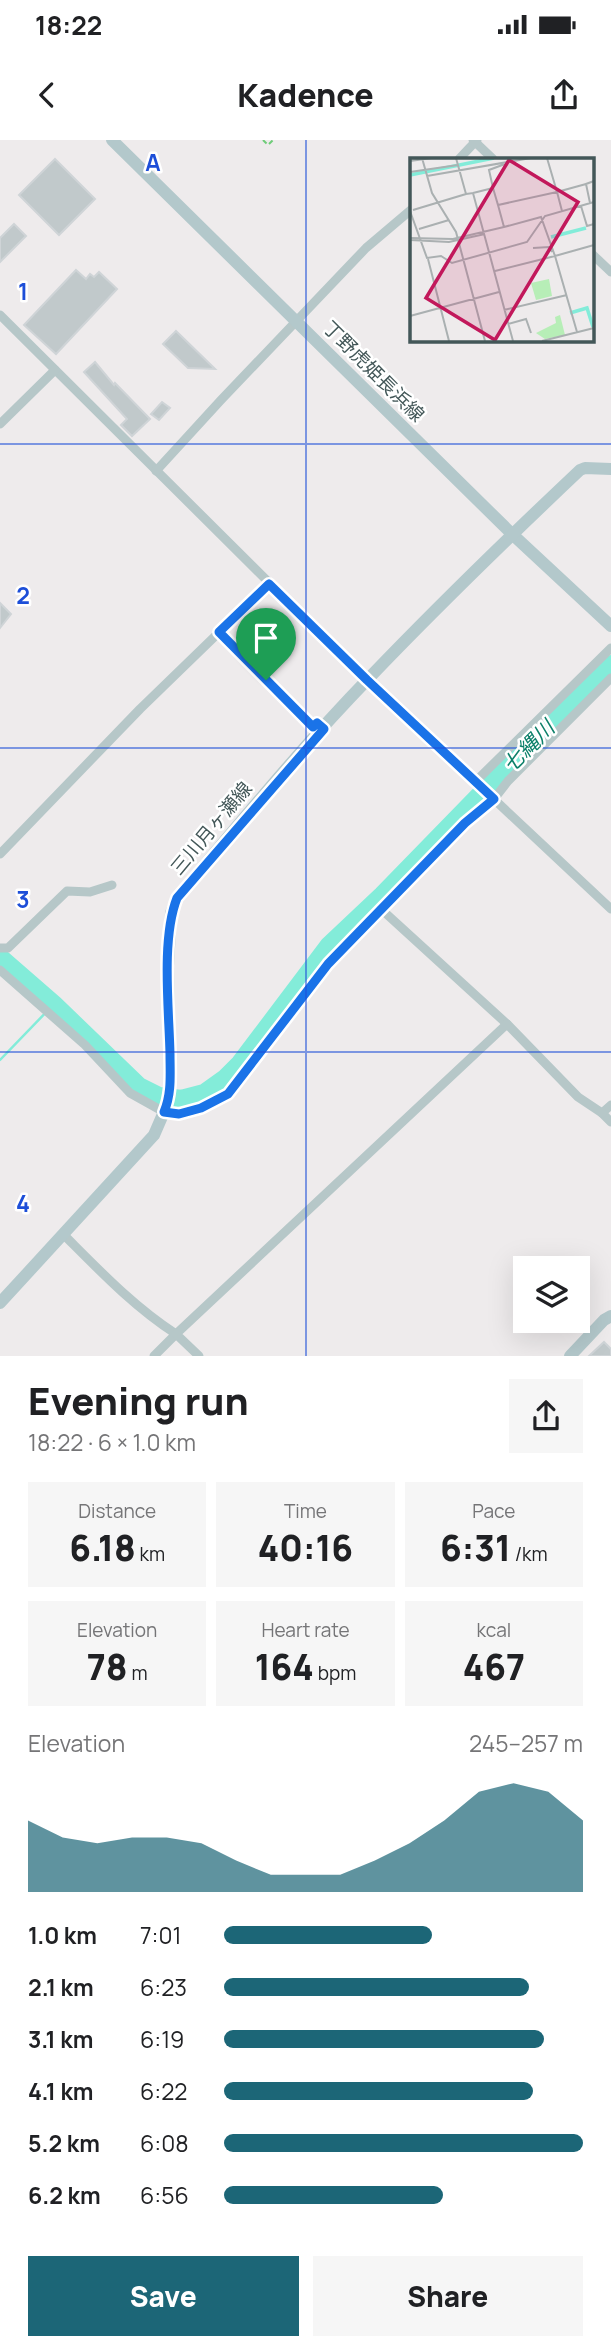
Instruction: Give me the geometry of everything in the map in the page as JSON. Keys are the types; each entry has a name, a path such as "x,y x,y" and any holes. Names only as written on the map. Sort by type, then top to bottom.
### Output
{"main road":[{"name":"丁野虎姫長浜線","path":"111,140 512,534 611,626"},
{"name":"三川月ヶ瀬線","path":"0,1303 154,1135 167,1103 168,966 171,914 177,898 367,680 512,534 580,470 611,470"},
{"path":"570,1356 604,1320 611,1317"}],"street":[{"path":"460,158 475,141 492,158"},
{"path":"156,471 366,248 410,210"},
{"path":"594,256 611,272"},
{"path":"0,315 367,680 611,909"},
{"path":"0,424 55,370"},
{"path":"0,854 131,718 269,584"},
{"path":"476,781 611,648"},
{"path":"0,970 85,1045 130,1093 167,1103 179,1114 201,1108 228,1094 328,964 611,678"},
{"path":"0,948 8,948 67,891 90,892 112,885"},
{"path":"381,909 507,1024 578,1097 611,1122"},
{"path":"154,1356 507,1024"},
{"path":"602,1113 611,1105"},
{"path":"63,1234 140,1308 176,1334 199,1356"}],"lane":[{"path":"219,632 313,727 317,723 324,729"}],"path":[{"path":"263,140 268,145 273,140"}],"building":[{"path":"55,159 95,199 59,235 19,195"},
{"path":"14,224 26,236 0,262 0,238"},
{"path":"76,270 86,279 90,274 94,277 99,272 117,289 56,354 24,325"},
{"path":"176,331 215,369 188,368 163,344"},
{"path":"95,362 114,385 115,383 150,419 132,436 121,425 127,419 84,372"},
{"path":"162,402 170,408 159,420 151,414"},
{"path":"0,603 11,614 0,628"},
{"path":"604,1342 611,1349 611,1356 589,1356"}],"waterway":[{"name":"七縄川","path":"0,957 54,1004 139,1086 159,1096 181,1099 204,1093 240,1063 329,945 611,664"},
{"name":"七縄川","path":"0,1060 54,1004"}],"route":[{"path":"269,584 494,799 465,823 328,964 228,1094 201,1108 179,1114 164,1112 171,1084 168,966 171,914 177,898 324,729 317,723 313,727 266,680 219,632 269,584"}]}
